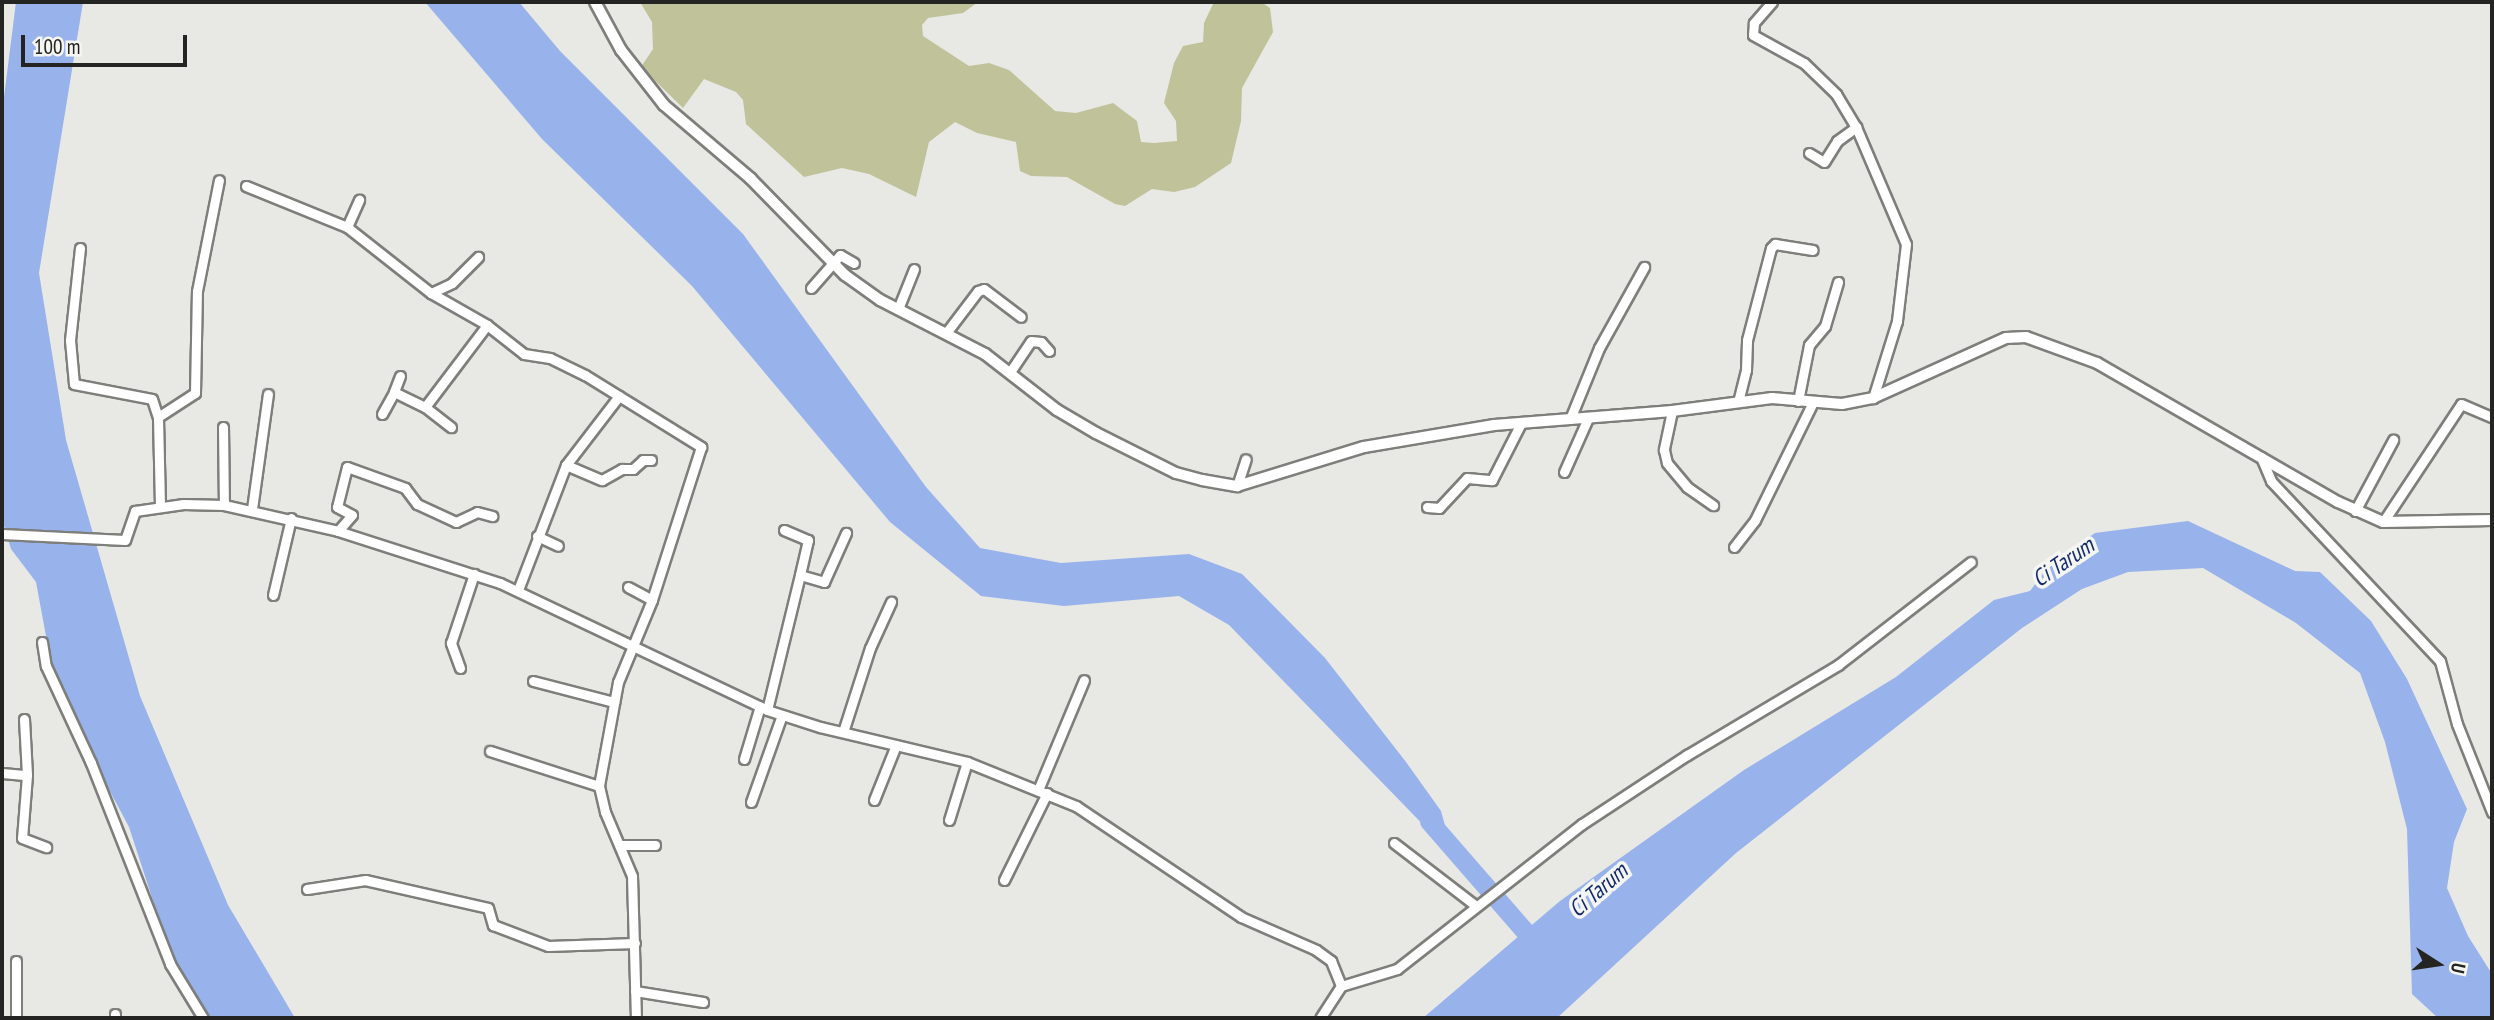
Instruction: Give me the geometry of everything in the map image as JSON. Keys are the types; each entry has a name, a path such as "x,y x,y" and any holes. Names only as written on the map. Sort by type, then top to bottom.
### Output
{"street":[{"path":"595,2 627,57 664,105 750,178 845,275 898,309 946,333 1010,372 1057,410 1114,443 1176,473 1237,486 1341,457 1358,449 1429,433 1672,411 1738,402 1798,401 1812,404 1873,398 2006,338 2042,339 2097,363 2355,511 2383,522 2492,520"},
{"path":"1772,2 1754,23 1753,35 1815,71 1856,127 1907,250 1897,321 1873,398"},
{"path":"1809,153 1824,162 1837,141 1856,127"},
{"path":"158,417 195,393 197,291 219,180"},
{"path":"246,186 347,227 431,293 486,325 524,354 558,361 701,447 652,600 614,702 599,786 632,876 636,1018"},
{"path":"347,227 359,200"},
{"path":"1738,402 1746,370 1747,340 1771,248 1775,244 1813,250"},
{"path":"80,248 70,340 74,384 152,399 158,417 160,506"},
{"path":"811,288 840,255 857,259 845,275"},
{"path":"431,293 452,283 478,257"},
{"path":"1570,419 1599,348 1644,267"},
{"path":"898,309 914,269"},
{"path":"1798,401 1809,345 1825,326 1838,282"},
{"path":"946,333 984,289 1021,317"},
{"path":"425,407 486,325"},
{"path":"1010,372 1031,341 1041,342 1049,351"},
{"path":"382,414 400,376"},
{"path":"394,392 425,407 451,427"},
{"path":"252,509 268,394"},
{"path":"518,590 566,465 619,396"},
{"path":"1734,547 1755,520 1812,404"},
{"path":"2383,522 2461,404 2492,417"},
{"path":"1672,411 1664,450 1667,463 1687,486 1713,505"},
{"path":"1564,472 1588,418"},
{"path":"1427,507 1439,508 1467,478 1492,480 1521,423"},
{"path":"222,427 224,505"},
{"path":"2355,511 2393,440"},
{"path":"2261,457 2270,481 2440,661 2457,724 2492,812"},
{"path":"1237,486 1246,459"},
{"path":"566,465 602,480 622,469 632,470 643,460 651,460"},
{"path":"338,531 352,515 337,507 347,467 405,488 417,504 456,522 477,512 492,516"},
{"path":"2,534 125,540 132,513 160,506 224,505 291,518 474,574 518,590 763,708 843,732 967,762 1042,791 1096,818 1241,917 1316,950 1331,961 1341,986"},
{"path":"273,595 291,518"},
{"path":"744,759 763,708 808,540 784,530"},
{"path":"800,575 824,582 846,533"},
{"path":"537,536 558,546"},
{"path":"1320,1018 1341,986 1397,969 1507,881 1686,755 1838,665 1971,562"},
{"path":"460,668 452,643 474,574"},
{"path":"628,587 652,600"},
{"path":"843,732 870,648 891,602"},
{"path":"42,642 46,666 96,775 170,964 202,1018"},
{"path":"1004,880 1042,791 1084,680"},
{"path":"533,681 614,702"},
{"path":"751,802 782,715"},
{"path":"24,719 27,775 22,838 46,847"},
{"path":"874,800 896,746"},
{"path":"490,751 599,786"},
{"path":"950,820 967,762"},
{"path":"2,772 27,775"},
{"path":"1394,843 1476,906"},
{"path":"620,845 655,845"},
{"path":"307,889 365,880 488,908 493,925 548,946 635,943"},
{"path":"16,961 16,1018"},
{"path":"635,991 703,1002"}],"green space":[{"path":"640,2 978,2 963,13 928,18 922,25 923,36 969,66 989,63 1009,70 1055,111 1076,113 1113,103 1137,121 1141,142 1154,143 1177,141 1176,121 1164,103 1174,63 1183,46 1203,42 1204,23 1214,2 1261,2 1270,8 1273,32 1242,88 1241,121 1231,163 1195,187 1174,192 1152,189 1125,206 1115,204 1067,177 1031,176 1020,171 1016,142 977,133 955,122 929,142 916,197 869,174 842,168 804,177 746,124 743,100 736,92 704,79 683,108 641,67 653,49 652,22"}],"water":[{"path":"16,2 83,2 39,273 66,440 140,696 228,905 295,1018 208,1018 196,1001 171,956 129,827 80,735 51,663 36,582 11,549 2,519 2,113"},
{"path":"425,2 519,2 560,51 743,234 926,487 980,548 1061,563 1189,554 1242,574 1325,658 1406,762 1441,811 1449,840 1440,842 1229,625 1179,596 1064,606 981,596 890,522 692,286 542,139"},
{"name":"Ci Tarum","path":"2188,521 2295,571 2320,572 2371,621 2407,679 2467,809 2454,842 2447,888 2468,936 2492,974 2492,1018 2438,1018 2412,994 2407,829 2385,742 2360,673 2296,623 2203,568 2128,572 2082,589 2022,628 1736,853 1557,1018 1423,1018 1560,901 1744,770 1896,677 1994,600 2030,591 2052,562 2095,533"}],"waterway":[{"path":"1429,821 1542,951"}]}
